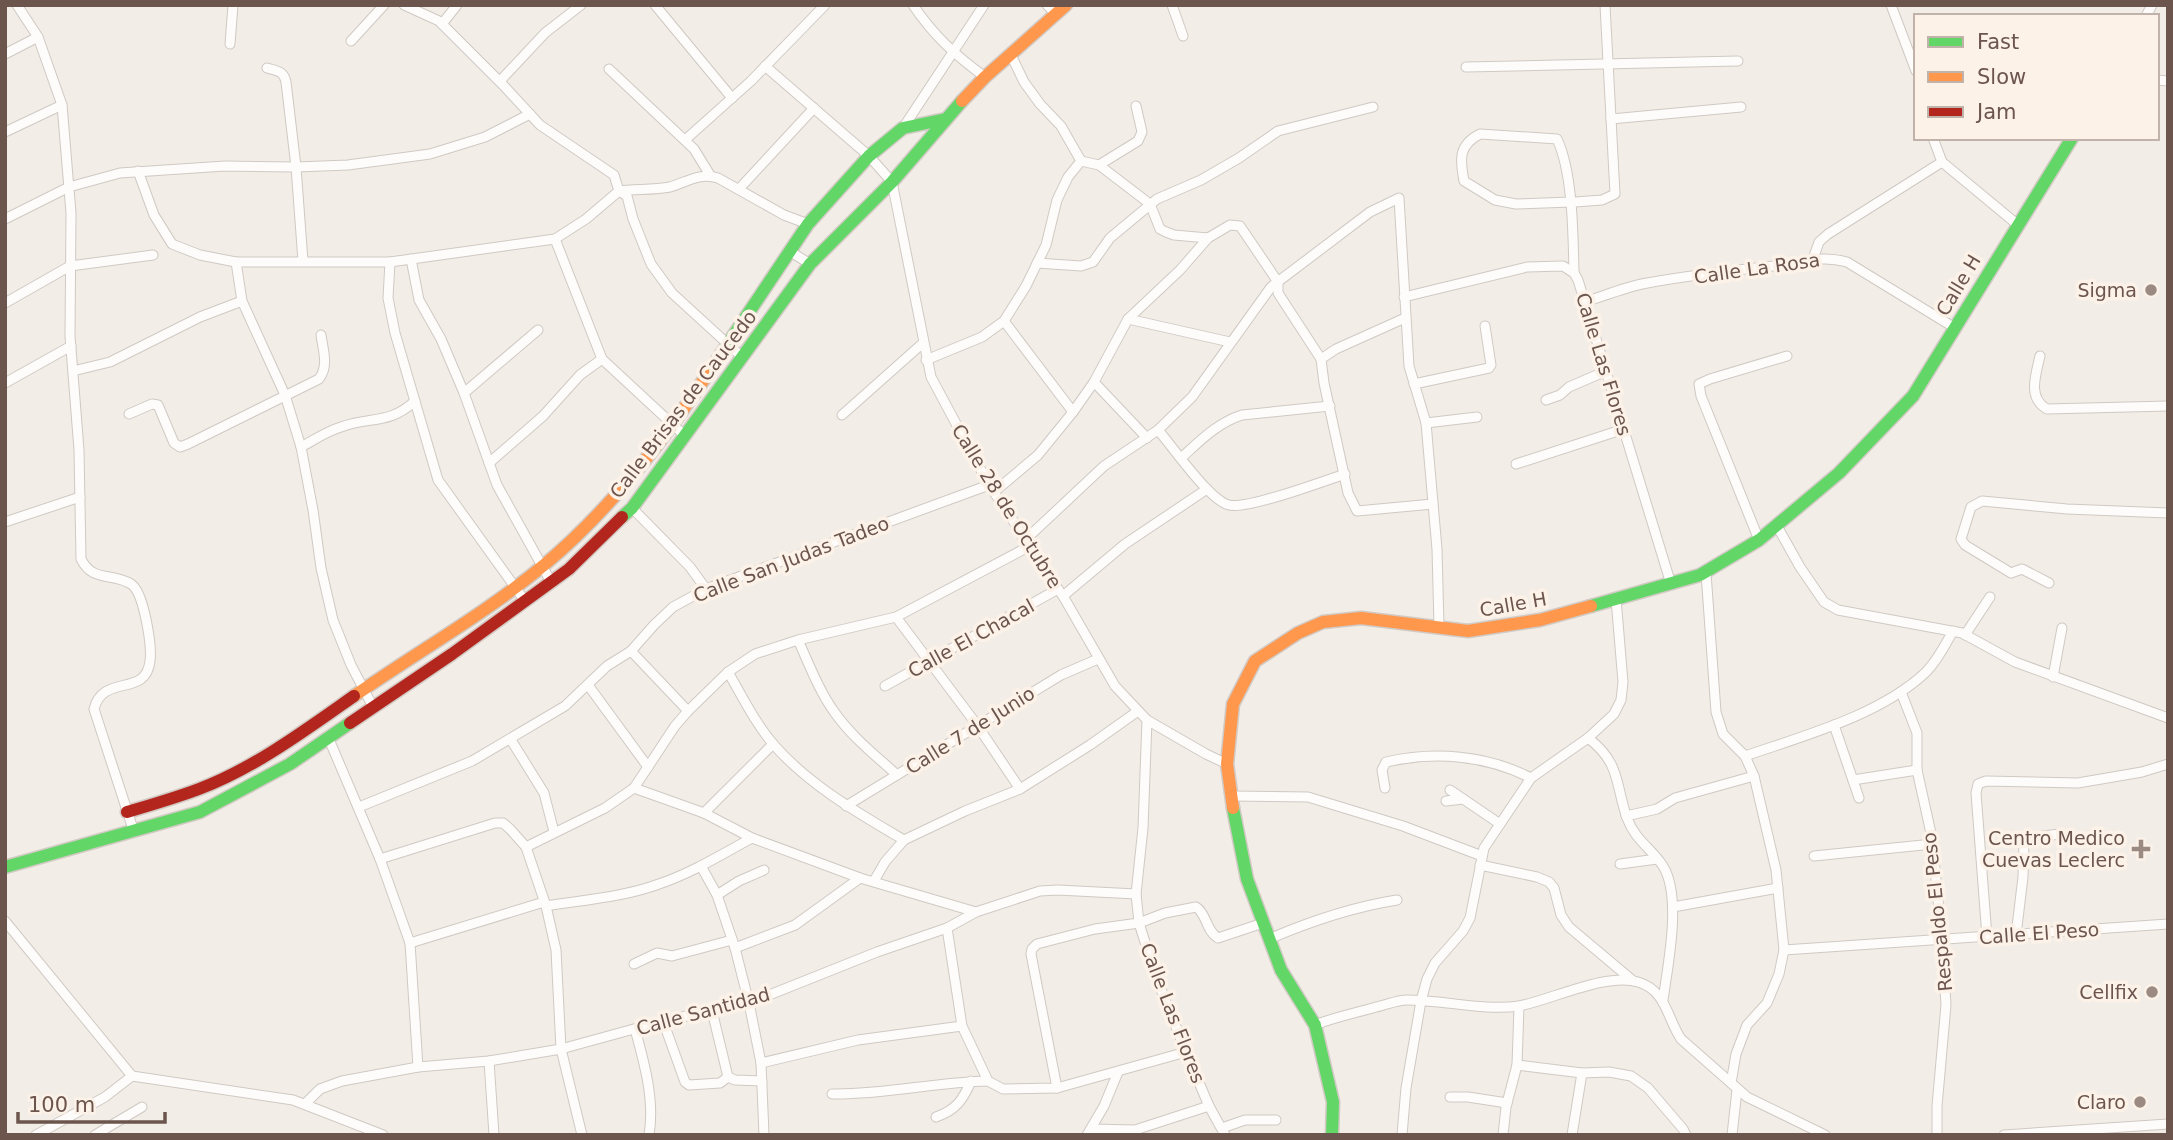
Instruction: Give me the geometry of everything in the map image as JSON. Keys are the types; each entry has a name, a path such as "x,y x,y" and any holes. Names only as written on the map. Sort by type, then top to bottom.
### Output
{"street":[{"path":"17,5 38,37 62,105 69,187 71,346 79,450 81,559 86,570 93,574 128,582 135,587 142,601 151,658 145,676 139,681 104,691 97,699 94,709 134,832"},
{"path":"230,44 233,5"},
{"path":"351,41 384,5"},
{"path":"404,5 442,24 540,125 614,175 619,191 627,196 651,264 672,293 742,357"},
{"path":"442,24 457,5"},
{"path":"500,81 545,33 580,5"},
{"path":"655,5 732,98"},
{"path":"685,141 825,5"},
{"path":"912,5 953,53 985,77"},
{"path":"127,812 200,789 303,732 515,587 584,530 620,491 705,379 808,224 845,186 869,156 903,128 984,5"},
{"path":"1172,5 1183,36"},
{"path":"1574,273 1570,202 1562,150 1557,139 1479,134 1469,139 1460,159 1464,181 1495,201 1516,204 1570,202 1602,200 1615,194 1605,5"},
{"path":"1891,5 1914,66"},
{"name":"Calle Brisas de Caucedo","path":"5,867 200,812 290,764 569,569 633,506 810,264 892,182 985,77 1011,55 1056,8"},
{"path":"5,54 38,37"},
{"path":"1011,55 1024,82 1061,126 1081,161 1099,165 1150,204 1160,229 1174,235 1208,238 1230,225 1240,226 1278,282 1278,293 1321,359 1348,493 1357,511 1433,504"},
{"path":"1466,67 1738,61"},
{"path":"765,66 869,156 892,182"},
{"path":"267,68 285,75 303,261"},
{"path":"609,69 694,149 710,175"},
{"path":"5,132 62,105"},
{"path":"1099,165 1138,142 1142,132 1136,106"},
{"path":"1037,263 1082,266 1093,262 1110,238 1157,199 1200,180 1239,158 1278,131 1373,107"},
{"path":"1611,120 1741,107"},
{"path":"739,189 814,108"},
{"path":"5,219 69,187 120,173 225,166 348,165 430,154 485,136 530,114"},
{"path":"903,128 946,119"},
{"path":"1934,140 1942,162 2018,225"},
{"name":"Calle H","path":"1332,1135 1333,1102 1315,1025 1281,970 1247,879 1235,823 1227,764 1233,704 1255,661 1298,633 1322,622 1361,618 1468,631 1540,620 1706,573 1759,540 1839,473 1913,396 2071,140"},
{"path":"926,360 982,337 1004,321 1026,286 1046,245 1058,200 1068,177 1081,161"},
{"path":"1814,259 1819,242 1828,234 1942,162"},
{"path":"138,171 153,215 172,244 200,255 236,262 390,262 555,239 586,219 619,191 668,187 710,175 784,215 808,224"},
{"name":"Calle 28 de Octubre","path":"892,182 931,377 991,488 1060,593 1115,686 1147,720 1227,764"},
{"path":"526,847 605,807 634,788 688,711 728,672 755,654 797,640 896,617 1026,544 1104,466 1158,430 1192,397 1271,287 1370,212 1399,198 1409,366 1426,423 1437,549 1438,626"},
{"name":"Calle San Judas Tadeo","path":"359,807 472,761 511,740 565,706 607,666 631,651 673,607 706,589 991,488 1038,455 1094,382 1128,319 1180,270 1208,238"},
{"path":"555,239 602,359 684,435"},
{"path":"791,252 810,264"},
{"path":"5,303 70,266 153,255"},
{"name":"Calle La Rosa","path":"1585,302 1640,285 1730,270 1832,258 1847,262 1955,328"},
{"path":"411,259 419,300 441,340 464,393 496,485 551,582"},
{"path":"236,262 242,301 285,395 301,447 332,620 373,707"},
{"path":"390,262 388,298 395,333 438,480 526,601"},
{"name":"Calle Las Flores","path":"1404,297 1527,267 1563,266 1574,273 1671,584"},
{"path":"72,371 110,362 200,317 242,301"},
{"path":"1321,359 1336,349 1405,318"},
{"path":"1128,319 1230,342"},
{"path":"1004,321 1073,412"},
{"path":"1414,384 1489,368 1491,365 1485,327"},
{"path":"464,393 538,330"},
{"path":"129,414 152,404 158,405 174,443 180,446 319,379 326,365 321,335"},
{"path":"842,415 923,343"},
{"path":"5,383 71,346"},
{"path":"1759,540 1701,396 1699,384 1787,356"},
{"path":"2040,356 2034,389 2040,405 2047,409 2168,406"},
{"path":"489,463 543,416 580,375 602,359"},
{"path":"1546,401 1560,395 1569,387 1606,371"},
{"path":"1094,382 1147,438"},
{"path":"301,447 340,427 390,418 415,401"},
{"path":"1181,458 1213,429 1233,418 1330,406"},
{"path":"1426,423 1477,417"},
{"path":"1516,464 1624,429"},
{"path":"1158,430 1207,489 1228,505 1239,506 1345,474"},
{"name":"Calle El Chacal","path":"885,686 1060,593 1125,544 1207,489"},
{"path":"620,491 690,567 706,589"},
{"path":"5,522 79,497"},
{"path":"2049,583 2022,569 2011,573 1965,545 1961,539 1971,507 1982,502 2168,513"},
{"path":"1777,526 1824,602 1838,610 1953,631 2015,662 2168,718"},
{"path":"1706,573 1716,712 1723,734 1745,756 1754,776 1778,888 1784,950 1779,974 1767,1003 1747,1025 1736,1054 1732,1135"},
{"path":"1965,635 1990,597"},
{"path":"1402,1135 1406,1088 1427,979 1435,963 1463,931 1470,918 1484,848 1531,778 1588,738 1614,714 1621,700 1623,682 1616,599"},
{"path":"896,617 977,725 1020,789"},
{"path":"2053,677 2062,628"},
{"path":"1745,756 1834,725 1901,692 1928,670 1941,654 1953,631"},
{"path":"797,640 834,712 849,731 897,775"},
{"path":"631,651 688,711"},
{"name":"Calle 7 de Junio","path":"846,806 1061,674 1098,659"},
{"path":"728,672 760,727 788,760 846,806 904,841"},
{"path":"588,685 648,766"},
{"name":"Respaldo El Peso","path":"1901,692 1917,733 1917,770 1933,844 1942,941 1946,1005 1937,1135"},
{"path":"874,881 885,862 904,841 965,811 1020,789 1138,711"},
{"name":"Calle Las Flores","path":"1147,720 1143,828 1136,894 1139,923 1156,977 1186,1052 1223,1131"},
{"path":"1834,725 1858,798"},
{"path":"328,737 380,859 410,943 418,1067"},
{"path":"1588,738 1602,748 1609,758 1634,834 1657,859 1667,876 1673,907 1663,1000 1674,1029 1681,1039 1734,1086 1761,1105 1825,1135"},
{"path":"511,740 544,793 554,832"},
{"path":"704,813 773,744"},
{"path":"1385,788 1382,770 1386,762 1446,756 1492,763 1531,778"},
{"path":"1987,937 1976,793 1978,784 1986,781 2078,783 2123,776 2168,764"},
{"path":"1853,780 1917,770"},
{"path":"1626,816 1657,809 1675,798 1754,776"},
{"path":"634,788 704,813 752,838 860,878 976,912"},
{"path":"1450,790 1500,824"},
{"path":"1232,796 1308,797 1403,826 1481,861 1537,877 1554,888 1561,915 1569,927 1632,980 1648,987 1663,1000"},
{"path":"1446,801 1463,799"},
{"path":"380,859 495,823 503,823 526,847 545,904 556,950 561,1049 582,1135"},
{"path":"2016,935 2024,841 2027,838 2060,834"},
{"path":"410,943 545,904 659,884 701,866 752,838"},
{"path":"1814,856 1933,844"},
{"path":"1620,864 1657,859"},
{"path":"701,866 717,895 734,944 749,1003 761,1063 764,1135"},
{"path":"717,895 764,870"},
{"path":"634,964 657,953 672,956 734,944 795,925 860,878"},
{"path":"1673,907 1778,888"},
{"name":"Calle Santidad","path":"305,1104 320,1089 342,1081 418,1067 489,1061 561,1049 663,1021 749,1003 877,952 947,928 976,912 1040,891 1136,894"},
{"path":"1269,939 1311,921 1364,905 1397,900"},
{"path":"1058,1088 1031,954 1037,944 1095,929 1139,923 1165,913 1196,907 1202,911 1211,932 1218,938 1263,923"},
{"path":"5,921 132,1076 293,1100 383,1135"},
{"name":"Calle El Peso","path":"1784,950 2168,924"},
{"path":"947,928 962,1026 988,1081"},
{"path":"1315,1025 1404,1000 1519,1006 1583,986 1632,980"},
{"path":"1503,1135 1507,1103 1517,1065 1519,1006"},
{"path":"712,1011 728,1077"},
{"path":"663,1021 685,1083 720,1083 728,1077"},
{"path":"761,1063 858,1040 962,1026"},
{"path":"635,1028 650,1101 649,1135"},
{"path":"832,1094 862,1095 971,1081 988,1081 1003,1089 1058,1088 1186,1052"},
{"path":"489,1061 494,1135"},
{"path":"1517,1065 1631,1076 1648,1088 1686,1135"},
{"path":"1089,1132 1104,1106 1118,1072"},
{"path":"1572,1135 1583,1073"},
{"path":"36,1135 105,1097 132,1076"},
{"path":"728,1077 735,1080 762,1081"},
{"path":"936,1117 953,1110 971,1081"},
{"path":"1450,1097 1507,1103"},
{"path":"1089,1132 1135,1130 1209,1106"},
{"path":"95,1135 108,1131 142,1107"},
{"path":"1223,1131 1245,1120 1276,1120"},
{"path":"2004,1135 2168,1124"}],"traffic: fast":[{"path":"622,517 632,508 810,264 892,182 962,101"},
{"path":"707,375 808,224 869,156 903,128 946,119"},
{"path":"1591,606 1700,575 1759,540 1839,473 1913,396 2071,140"},
{"path":"5,867 200,812 290,764 350,723"},
{"path":"1233,808 1247,879 1281,970 1315,1025 1333,1102 1332,1135"}],"traffic: slow":[{"path":"962,101 1066,5"},
{"path":"354,696 475,616 544,565 612,500 671,426 707,375"},
{"path":"1233,808 1227,764 1233,704 1255,661 1298,633 1323,622 1361,618 1468,631 1540,620 1591,606"}],"traffic: jam":[{"path":"350,723 452,654 569,569 622,517"},
{"path":"127,812 199,789 239,771 354,696"}],"place":[{"name":"Sigma","path":"2151,290"},
{"name":"Centro Medico Cuevas Leclerc","path":"2141,849"},
{"name":"Cellfix","path":"2152,992"},
{"name":"Claro","path":"2140,1102"}]}
